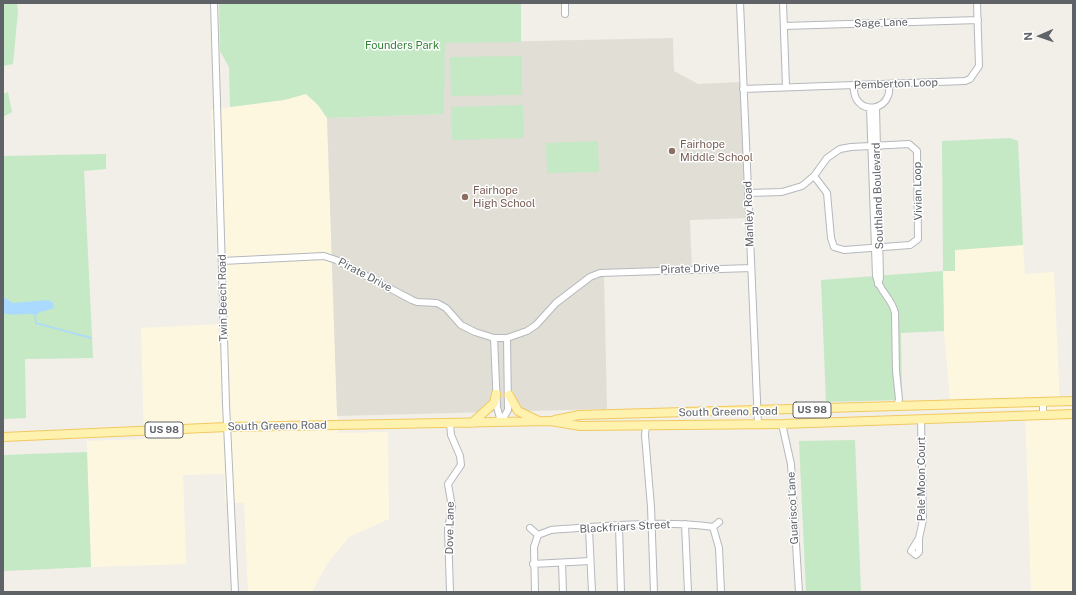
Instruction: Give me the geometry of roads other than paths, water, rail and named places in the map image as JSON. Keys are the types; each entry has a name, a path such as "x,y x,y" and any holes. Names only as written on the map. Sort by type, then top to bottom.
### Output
{"main road":[{"path":"472,423 494,404 496,394"},
{"path":"509,395 518,411 540,422"},
{"name":"South Greeno Road","path":"3,437 227,427 540,422 579,415 1073,402"},
{"name":"South Greeno Road","path":"551,421 580,426 646,426 782,424 1073,414"}],"street":[{"name":"Twin Beech Road","path":"214,3 227,427 235,592"},
{"path":"565,3 565,14"},
{"name":"Manley Road","path":"740,3 758,424"},
{"path":"783,3 786,87"},
{"name":"Pemberton Loop","path":"743,89 954,82 970,79 978,66 977,3"},
{"name":"Sage Lane","path":"784,26 978,20"},
{"path":"853,85 855,99 862,106 873,107 881,105 888,98 889,84"},
{"name":"Southland Boulevard","path":"873,107 877,248 880,278 878,286 892,304 895,312 895,380 897,407"},
{"name":"Vivian Loop","path":"874,146 909,144 914,147 917,156 918,239 910,245 877,248"},
{"path":"748,193 793,190 807,184 827,158 840,149 874,146"},
{"path":"814,176 823,184 827,193 831,238 834,247 844,250 877,248"},
{"name":"Pirate Drive","path":"222,261 324,256 336,260 412,300 417,302 437,303 446,308 461,325 475,332 494,338 507,338 527,331 536,325 556,303 590,277 600,273 751,268"},
{"path":"494,338 496,394 501,422"},
{"path":"501,422 508,410 509,395 507,338"},
{"path":"1043,402 1043,414"},
{"name":"Pale Moon Court","path":"919,538 923,520 921,419"},
{"name":"Dove Lane","path":"450,423 451,435 460,456 461,465 448,484 452,502 448,529 450,592"},
{"name":"Guarisco Lane","path":"782,424 791,468 799,592"},
{"path":"646,426 649,444 654,592"},
{"path":"719,522 713,527 719,548 721,592"},
{"path":"685,524 688,592"},
{"name":"Blackfriars Street","path":"538,535 551,530 651,525 685,524 713,527"},
{"path":"619,527 621,592"},
{"path":"530,528 538,535 534,543 533,564 535,592"},
{"path":"589,529 592,592"},
{"path":"533,564 590,561"},
{"path":"562,563 563,592"}],"water":[{"path":"3,297 13,303 48,300 53,303 54,308 38,313 37,315 7,314 3,313"}],"waterway":[{"path":"35,315 36,323 91,338"}],"place":[{"name":"Fairhope Middle School","path":"672,151"},
{"name":"Fairhope High School","path":"465,197"}],"park label":[{"name":"Founders Park","path":"402,46"}]}
